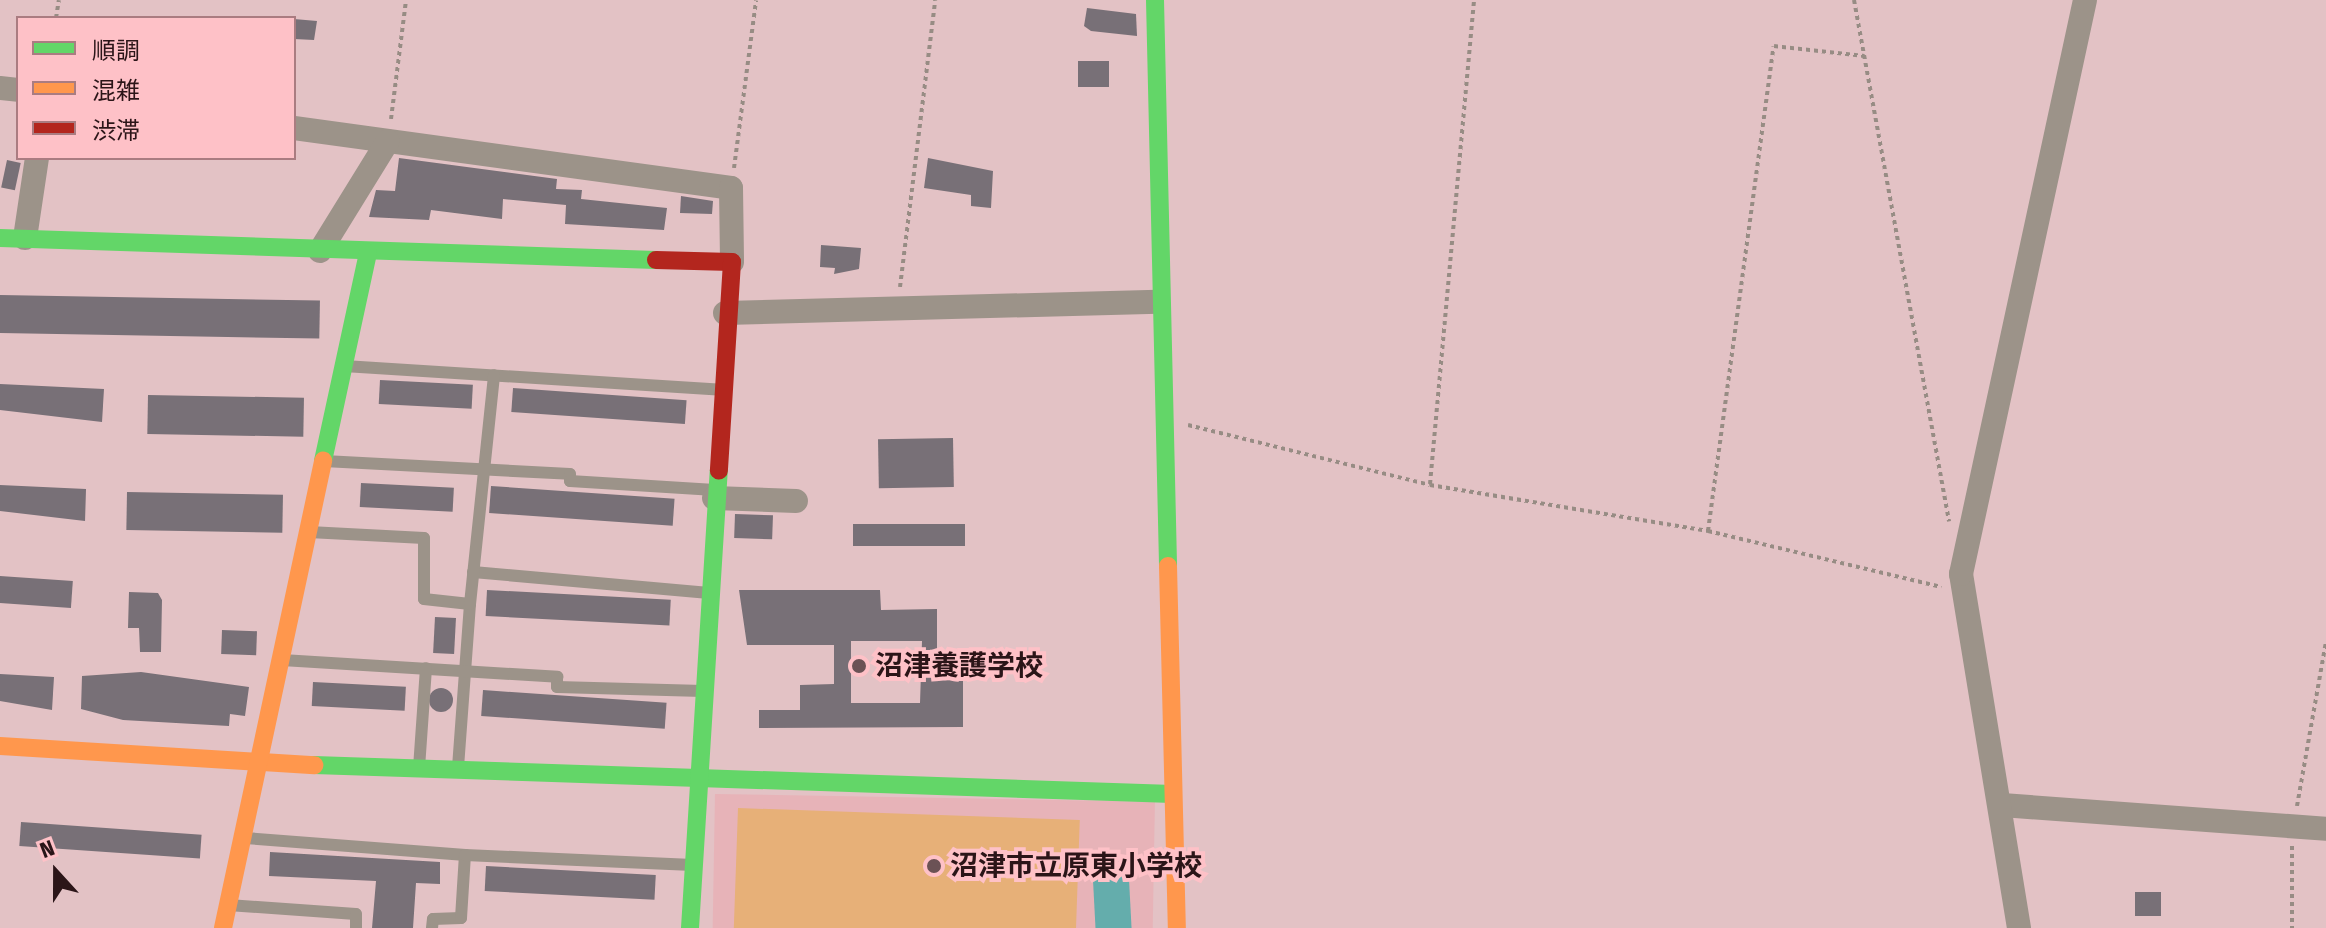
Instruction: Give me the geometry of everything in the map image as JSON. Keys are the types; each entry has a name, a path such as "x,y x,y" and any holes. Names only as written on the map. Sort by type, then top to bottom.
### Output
{"street":[{"path":"1155,0 1158,302 1177,928"},
{"path":"2019,928 2002,805 1963,593 2085,0"},
{"path":"296,128 731,188 732,262 725,313 690,928"},
{"path":"320,251 388,141"},
{"path":"25,238 37,160"},
{"path":"0,238 368,253 732,262"},
{"path":"223,928 368,253"},
{"path":"725,313 1158,302"},
{"path":"715,494 796,501"},
{"path":"0,746 260,763 1173,794"},
{"path":"2002,805 2326,829"}],"lane":[{"path":"344,366 721,390"},
{"path":"458,770 482,468 494,375"},
{"path":"324,461 482,468 715,494"},
{"path":"309,532 424,538 424,599 470,604"},
{"path":"473,572 709,593"},
{"path":"282,660 557,677 557,687 703,691"},
{"path":"419,769 426,668"},
{"path":"243,838 465,855 693,865"},
{"path":"432,928 433,919 461,918 465,855"},
{"path":"228,905 356,914 356,928"}],"path":[{"path":"388,141 406,0"},
{"path":"731,188 756,0"},
{"path":"897,309 935,0"},
{"path":"1430,485 1474,0"},
{"path":"1854,0 1952,538"},
{"path":"1708,531 1774,46 1864,56"},
{"path":"1162,417 1430,485 1708,531 1963,593"},
{"path":"2292,928 2291,827 2310,758 2326,641"}],"shaded area":[{"name":"沼津市立原東小学校","path":"715,794 1155,802 1153,928 713,928"},
{"name":"沼津市立原東小学校","path":"738,808 1080,820 1076,928 734,928"}],"water":[{"path":"1128,860 1132,928 1096,928 1092,862"}],"building":[{"path":"1087,8 1136,14 1137,36 1091,31 1084,26"},
{"path":"296,19 317,21 314,40 296,39"},
{"path":"1078,61 1109,61 1109,87 1078,87"},
{"path":"399,158 557,179 556,189 582,190 581,199 667,208 664,230 565,224 566,205 503,199 502,219 431,210 429,220 369,217 376,190 395,191"},
{"path":"928,158 993,171 991,208 971,206 971,195 924,188"},
{"path":"7,160 21,163 15,190 1,187"},
{"path":"681,196 713,201 712,214 680,213"},
{"path":"821,245 861,248 859,269 834,274 835,268 820,267"},
{"path":"0,295 320,301 319,339 0,333"},
{"path":"380,380 473,385 472,409 379,404"},
{"path":"0,384 104,389 102,422 0,410"},
{"path":"513,388 687,400 685,424 511,412"},
{"path":"148,395 304,398 303,437 147,434"},
{"path":"953,438 954,487 879,488 878,439"},
{"path":"361,483 454,488 453,512 360,507"},
{"path":"0,485 86,489 85,521 0,511"},
{"path":"491,486 675,499 673,526 489,513"},
{"path":"127,492 283,495 282,533 126,530"},
{"path":"735,514 773,515 772,539 734,538"},
{"path":"853,524 965,524 965,546 853,546"},
{"path":"0,576 73,581 71,608 0,603"},
{"path":"487,590 671,600 669,626 486,616"},
{"path":"739,590 880,590 881,610 937,609 937,660 963,660 963,727 759,728 759,710 800,710 800,685 834,684 834,645 747,645","holes":["851,641 922,641 920,703 851,703"]},
{"path":"129,592 158,593 162,600 161,652 140,652 139,628 128,628"},
{"path":"435,617 456,618 454,654 433,653"},
{"path":"222,630 257,631 256,655 221,654"},
{"path":"141,672 249,687 245,716 230,714 229,726 123,720 81,709 82,676"},
{"path":"0,674 54,677 52,710 0,701"},
{"path":"313,682 406,687 405,711 312,706"},
{"path":"441,688 450,691 453,700 450,709 441,712 432,709 429,700 432,691"},
{"path":"483,690 667,703 665,729 481,716"},
{"path":"21,822 202,835 200,859 19,846"},
{"path":"270,852 440,862 440,884 416,883 413,928 372,928 376,881 269,876"},
{"path":"486,866 656,875 654,900 485,891"},
{"path":"2135,892 2161,892 2161,916 2135,916"}],"traffic: fast":[{"path":"1155,0 1168,566"},
{"path":"0,238 656,260"},
{"path":"323,461 368,253"},
{"path":"690,928 719,471"},
{"path":"314,765 1173,794"}],"traffic: slow":[{"path":"223,928 323,461"},
{"path":"1168,566 1177,928"},
{"path":"0,746 314,765"}],"traffic: jam":[{"path":"656,260 732,262 719,471"}],"place":[{"name":"沼津養護学校","path":"859,666"},
{"name":"沼津市立原東小学校","path":"934,866"}]}
